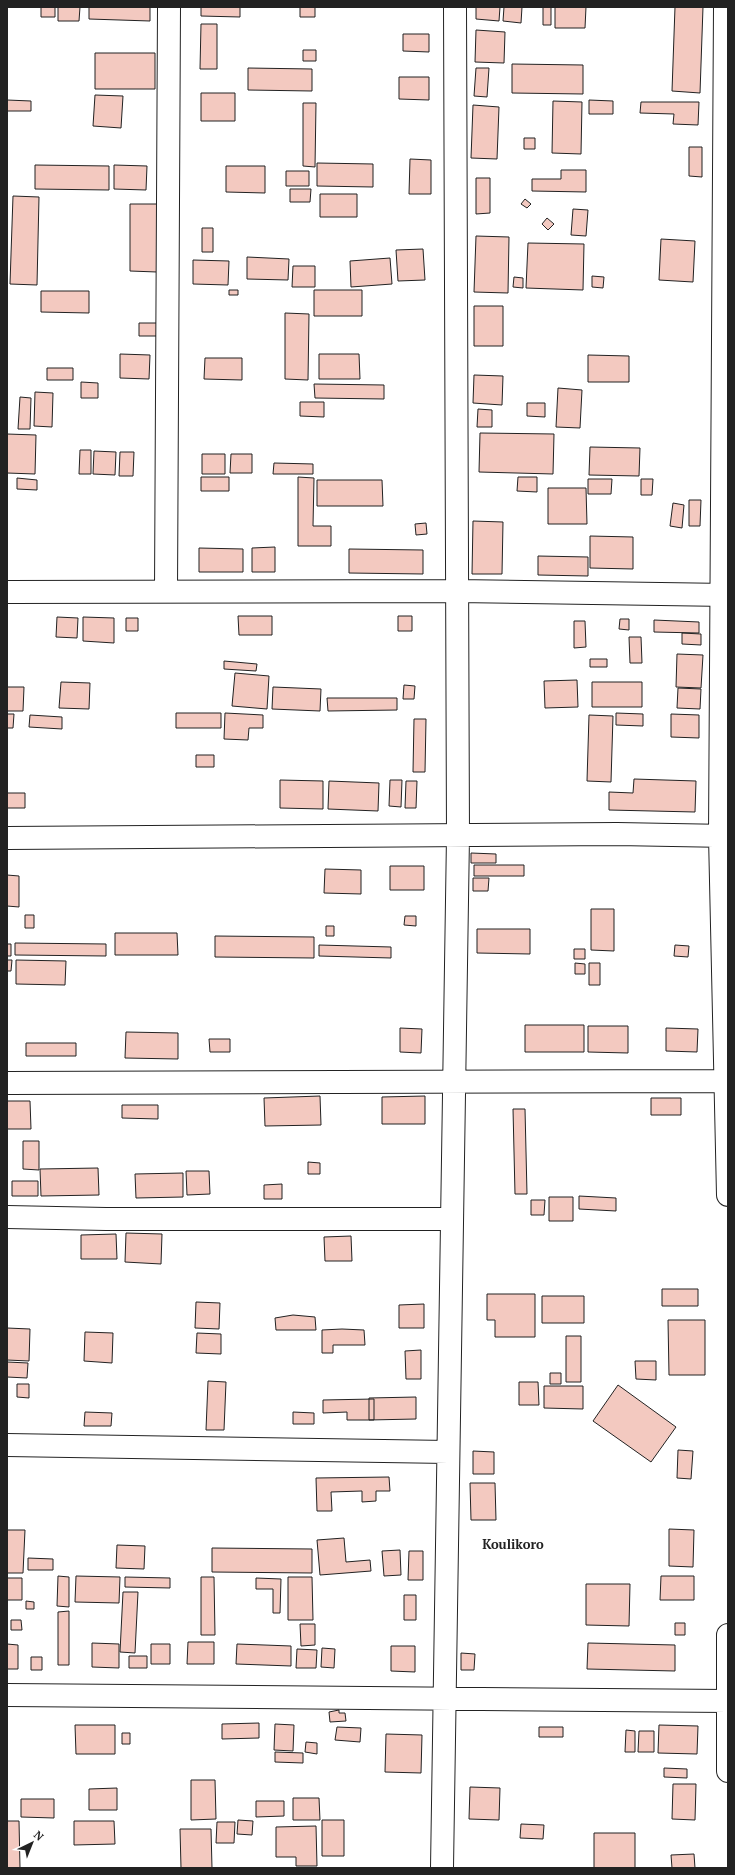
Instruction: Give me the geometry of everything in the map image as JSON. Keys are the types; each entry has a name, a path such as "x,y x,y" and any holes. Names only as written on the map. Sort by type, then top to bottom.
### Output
{"street":[{"path":"166,591 169,7"},
{"path":"442,1868 458,836 455,7"},
{"path":"725,7 724,836 728,1195"},
{"path":"7,592 457,591 724,595"},
{"path":"7,838 724,836"},
{"path":"7,1083 727,1081"},
{"path":"7,1217 106,1219 452,1219"},
{"path":"7,1445 448,1452"},
{"path":"728,1635 728,1770"},
{"path":"7,1695 728,1701"}],"building":[{"path":"41,7 55,7 55,17 41,17"},
{"path":"58,7 80,7 79,21 58,21"},
{"path":"89,7 150,7 150,21 89,19"},
{"path":"201,7 240,7 240,17 201,16"},
{"path":"300,7 315,7 315,17 300,17"},
{"path":"476,7 500,7 499,21 476,19"},
{"path":"504,7 522,7 521,23 503,21"},
{"path":"543,7 551,7 551,25 543,25"},
{"path":"555,7 586,7 585,28 555,28"},
{"path":"675,7 703,7 700,93 672,91"},
{"path":"201,24 217,24 217,69 200,69"},
{"path":"476,30 505,32 504,63 475,62"},
{"path":"403,34 429,34 429,52 403,51"},
{"path":"303,50 316,50 316,61 303,61"},
{"path":"95,53 155,53 155,89 95,89"},
{"path":"512,64 583,65 583,94 512,93"},
{"path":"248,68 312,69 312,91 248,90"},
{"path":"476,68 489,68 487,97 474,96"},
{"path":"399,77 429,77 429,100 399,99"},
{"path":"201,93 235,93 235,121 201,121"},
{"path":"95,95 123,96 121,128 93,126"},
{"path":"7,100 31,101 31,111 7,111"},
{"path":"589,100 613,101 613,114 589,114"},
{"path":"553,101 582,102 581,154 552,153"},
{"path":"641,102 699,102 698,125 673,124 674,114 640,113"},
{"path":"303,103 316,103 315,167 303,166"},
{"path":"473,105 499,107 497,159 471,158"},
{"path":"524,138 535,138 535,149 524,149"},
{"path":"689,147 702,147 702,177 689,176"},
{"path":"410,159 431,160 431,194 409,194"},
{"path":"317,163 373,164 373,187 317,186"},
{"path":"35,165 109,166 109,190 35,189"},
{"path":"114,165 147,166 146,190 114,189"},
{"path":"226,166 265,166 265,193 226,192"},
{"path":"561,170 586,170 586,192 532,191 532,179 561,179"},
{"path":"286,171 309,171 309,186 286,186"},
{"path":"476,178 490,178 490,213 476,214"},
{"path":"290,189 311,189 310,202 290,202"},
{"path":"320,194 357,194 357,217 320,217"},
{"path":"13,196 39,197 37,285 10,284"},
{"path":"525,199 531,204 527,208 521,204"},
{"path":"130,204 157,204 157,272 130,271"},
{"path":"573,209 588,210 586,236 571,235"},
{"path":"547,218 554,224 548,230 542,224"},
{"path":"202,228 213,228 213,252 202,252"},
{"path":"476,236 509,237 508,293 474,292"},
{"path":"661,239 695,241 693,282 659,280"},
{"path":"528,243 584,244 583,290 526,288"},
{"path":"423,249 425,280 398,281 396,250"},
{"path":"247,257 289,259 288,280 247,279"},
{"path":"390,258 392,284 351,287 350,261"},
{"path":"193,260 229,261 228,285 193,284"},
{"path":"293,266 315,266 315,287 292,287"},
{"path":"592,276 604,277 603,288 592,287"},
{"path":"514,277 523,278 523,288 513,287"},
{"path":"229,290 238,290 238,295 229,295"},
{"path":"314,290 362,290 362,316 314,316"},
{"path":"41,291 89,291 89,313 41,312"},
{"path":"474,306 503,306 503,346 474,346"},
{"path":"285,313 309,314 308,380 285,379"},
{"path":"139,323 158,323 157,336 139,336"},
{"path":"120,354 150,355 149,379 120,378"},
{"path":"319,354 359,354 360,379 319,379"},
{"path":"588,355 629,356 629,382 588,382"},
{"path":"205,358 242,358 242,380 204,379"},
{"path":"47,368 73,368 73,380 47,380"},
{"path":"474,375 503,376 502,405 473,403"},
{"path":"81,382 98,383 98,398 81,398"},
{"path":"314,384 384,385 384,399 315,398"},
{"path":"558,388 582,390 580,428 556,427"},
{"path":"35,392 53,393 52,427 34,426"},
{"path":"20,397 31,398 30,429 18,429"},
{"path":"300,402 324,402 324,417 300,416"},
{"path":"527,403 545,403 545,417 527,416"},
{"path":"478,409 492,410 492,427 477,427"},
{"path":"480,433 554,434 553,474 479,472"},
{"path":"7,434 36,435 35,474 7,473"},
{"path":"590,447 640,448 639,476 589,475"},
{"path":"80,450 91,450 91,474 79,474"},
{"path":"94,451 116,452 115,475 93,474"},
{"path":"120,452 134,452 133,476 119,476"},
{"path":"202,454 225,454 225,474 202,474"},
{"path":"231,454 252,454 252,473 230,473"},
{"path":"274,463 313,464 313,474 273,474"},
{"path":"201,477 229,477 229,491 201,491"},
{"path":"298,477 314,478 313,526 331,526 331,546 298,546"},
{"path":"518,477 537,477 537,492 517,491"},
{"path":"17,478 37,480 37,490 17,489"},
{"path":"588,479 612,479 611,494 588,494"},
{"path":"641,479 653,479 652,495 641,495"},
{"path":"317,480 382,480 383,506 317,506"},
{"path":"548,488 586,488 587,524 548,524"},
{"path":"689,500 701,500 700,526 689,526"},
{"path":"673,503 684,505 682,528 670,526"},
{"path":"473,521 503,522 502,574 472,574"},
{"path":"426,523 427,534 416,535 415,524"},
{"path":"590,536 633,537 633,569 590,568"},
{"path":"275,547 275,572 252,572 252,548"},
{"path":"199,548 243,549 243,572 199,572"},
{"path":"349,549 423,550 423,574 349,573"},
{"path":"538,556 588,557 588,576 538,575"},
{"path":"238,616 272,616 272,635 239,635"},
{"path":"398,616 412,616 412,631 398,631"},
{"path":"57,617 78,618 77,638 56,637"},
{"path":"83,617 114,618 114,643 83,641"},
{"path":"126,618 138,618 138,631 126,631"},
{"path":"620,619 629,619 629,630 619,629"},
{"path":"654,620 699,622 699,633 654,632"},
{"path":"574,621 585,621 586,647 574,648"},
{"path":"682,633 701,634 701,645 682,644"},
{"path":"629,637 641,637 642,663 630,663"},
{"path":"677,654 703,655 701,688 676,687"},
{"path":"590,659 607,659 607,667 590,667"},
{"path":"224,661 257,664 256,671 224,669"},
{"path":"235,673 269,676 267,709 232,706"},
{"path":"577,680 578,707 545,708 544,681"},
{"path":"61,682 90,683 89,709 59,708"},
{"path":"592,682 642,682 642,707 592,707"},
{"path":"404,685 415,686 414,699 403,699"},
{"path":"7,687 24,687 23,711 7,711"},
{"path":"273,687 321,689 320,711 272,709"},
{"path":"678,688 701,689 700,709 677,708"},
{"path":"327,698 397,698 397,710 328,711"},
{"path":"176,713 221,713 221,728 176,728"},
{"path":"225,713 263,715 263,728 249,728 248,740 224,739"},
{"path":"616,713 643,714 643,726 616,725"},
{"path":"7,714 14,714 13,728 7,728"},
{"path":"671,714 699,715 699,738 671,737"},
{"path":"30,715 62,717 62,729 29,727"},
{"path":"589,715 613,716 611,782 587,781"},
{"path":"414,719 426,719 425,772 413,772"},
{"path":"196,755 214,755 214,767 196,767"},
{"path":"634,779 696,781 695,812 609,810 609,792 633,793"},
{"path":"280,780 323,781 323,809 280,808"},
{"path":"390,780 402,780 401,807 389,806"},
{"path":"329,781 379,783 378,811 328,809"},
{"path":"406,781 417,781 416,808 405,808"},
{"path":"7,793 25,793 25,808 7,808"},
{"path":"471,853 496,854 496,863 471,863"},
{"path":"474,865 524,865 524,876 474,876"},
{"path":"390,866 424,866 424,890 390,890"},
{"path":"325,869 361,870 361,894 324,893"},
{"path":"7,875 19,876 19,907 7,906"},
{"path":"473,878 489,878 488,891 473,891"},
{"path":"591,909 614,909 614,951 591,950"},
{"path":"25,915 34,915 34,928 25,928"},
{"path":"405,916 416,916 416,926 404,925"},
{"path":"326,926 334,926 334,936 326,936"},
{"path":"477,929 530,929 530,954 477,953"},
{"path":"115,933 177,933 178,955 115,955"},
{"path":"215,936 314,937 314,958 215,957"},
{"path":"15,943 106,944 106,956 15,955"},
{"path":"7,944 11,944 11,956 7,956"},
{"path":"319,945 391,947 391,958 319,956"},
{"path":"675,945 689,946 688,957 674,956"},
{"path":"574,949 585,949 585,959 574,959"},
{"path":"7,960 12,960 11,971 7,971"},
{"path":"16,960 66,961 65,985 16,984"},
{"path":"575,963 585,964 585,974 575,974"},
{"path":"589,963 600,963 600,985 589,985"},
{"path":"525,1025 584,1025 584,1052 525,1052"},
{"path":"588,1026 628,1026 628,1053 588,1052"},
{"path":"400,1028 422,1029 421,1053 400,1052"},
{"path":"666,1028 698,1029 697,1052 666,1051"},
{"path":"126,1032 178,1033 178,1059 125,1058"},
{"path":"209,1039 230,1039 230,1052 210,1052"},
{"path":"26,1043 76,1043 76,1056 26,1056"},
{"path":"320,1096 321,1125 265,1126 264,1098"},
{"path":"425,1096 425,1124 382,1124 382,1097"},
{"path":"651,1098 681,1098 681,1115 651,1115"},
{"path":"7,1101 30,1101 31,1129 7,1129"},
{"path":"122,1105 158,1105 158,1119 122,1118"},
{"path":"513,1109 525,1109 527,1194 515,1194"},
{"path":"23,1141 39,1141 39,1170 23,1169"},
{"path":"308,1162 320,1163 320,1174 308,1174"},
{"path":"98,1168 99,1195 41,1196 40,1169"},
{"path":"186,1171 209,1171 210,1194 187,1195"},
{"path":"183,1173 183,1197 136,1198 135,1174"},
{"path":"12,1181 38,1181 38,1196 12,1196"},
{"path":"282,1184 282,1199 264,1199 264,1185"},
{"path":"579,1196 616,1198 616,1211 579,1209"},
{"path":"549,1197 573,1197 573,1221 549,1221"},
{"path":"531,1200 545,1200 544,1215 531,1215"},
{"path":"126,1233 162,1234 161,1264 125,1262"},
{"path":"116,1234 117,1259 81,1259 81,1235"},
{"path":"351,1236 352,1261 325,1261 324,1237"},
{"path":"662,1289 698,1289 698,1306 662,1306"},
{"path":"487,1294 535,1294 535,1337 495,1337 495,1320 487,1320"},
{"path":"542,1296 584,1296 584,1323 542,1323"},
{"path":"196,1302 220,1303 219,1329 195,1328"},
{"path":"424,1304 424,1328 399,1328 399,1305"},
{"path":"293,1315 315,1317 316,1330 276,1330 275,1318"},
{"path":"668,1320 705,1320 705,1375 669,1375"},
{"path":"7,1328 30,1329 29,1361 7,1360"},
{"path":"322,1330 364,1330 365,1345 333,1345 333,1353 322,1353"},
{"path":"85,1332 113,1333 112,1363 84,1361"},
{"path":"197,1333 221,1334 221,1354 196,1353"},
{"path":"566,1336 581,1336 581,1382 566,1382"},
{"path":"421,1350 421,1379 406,1379 405,1351"},
{"path":"635,1361 656,1361 656,1380 636,1379"},
{"path":"7,1362 28,1363 27,1378 7,1377"},
{"path":"550,1373 561,1373 561,1384 550,1384"},
{"path":"208,1381 226,1382 224,1430 206,1430"},
{"path":"519,1382 538,1382 539,1405 519,1405"},
{"path":"17,1384 29,1384 29,1398 17,1397"},
{"path":"618,1385 676,1427 651,1462 593,1421"},
{"path":"544,1386 583,1386 583,1409 544,1408"},
{"path":"416,1397 416,1419 369,1420 369,1398"},
{"path":"374,1399 374,1420 347,1420 347,1412 323,1413 323,1400"},
{"path":"85,1412 112,1413 111,1426 84,1426"},
{"path":"293,1412 314,1413 314,1424 293,1424"},
{"path":"678,1450 693,1451 691,1479 677,1478"},
{"path":"473,1451 494,1452 494,1474 473,1474"},
{"path":"389,1477 390,1491 376,1491 376,1501 362,1502 362,1491 331,1492 332,1511 317,1511 316,1478"},
{"path":"470,1483 495,1483 496,1520 471,1520"},
{"path":"669,1529 694,1530 693,1567 669,1566"},
{"path":"7,1530 25,1530 23,1573 7,1573"},
{"path":"344,1538 346,1562 370,1560 371,1571 320,1575 317,1540"},
{"path":"117,1545 145,1546 144,1569 116,1568"},
{"path":"212,1548 312,1549 312,1573 212,1572"},
{"path":"400,1550 401,1575 384,1576 382,1551"},
{"path":"409,1551 423,1551 423,1580 408,1580"},
{"path":"28,1558 53,1559 53,1570 28,1570"},
{"path":"58,1576 69,1577 69,1607 57,1606"},
{"path":"76,1576 120,1577 119,1603 75,1602"},
{"path":"661,1576 694,1576 694,1600 660,1600"},
{"path":"125,1577 170,1578 170,1588 125,1587"},
{"path":"201,1577 214,1577 215,1635 201,1635"},
{"path":"288,1577 312,1577 313,1620 288,1620"},
{"path":"7,1578 22,1578 22,1600 7,1600"},
{"path":"256,1578 281,1579 280,1613 273,1613 273,1589 256,1589"},
{"path":"586,1584 630,1584 629,1626 586,1625"},
{"path":"123,1592 138,1592 135,1653 120,1652"},
{"path":"404,1595 416,1595 416,1620 404,1620"},
{"path":"26,1601 34,1602 34,1609 26,1609"},
{"path":"69,1611 69,1665 58,1665 58,1612"},
{"path":"11,1620 21,1620 22,1630 11,1630"},
{"path":"675,1623 685,1623 685,1635 675,1635"},
{"path":"300,1624 315,1624 315,1645 301,1646"},
{"path":"188,1642 214,1642 214,1664 187,1664"},
{"path":"92,1643 119,1644 119,1668 92,1667"},
{"path":"588,1643 675,1645 675,1671 587,1669"},
{"path":"7,1644 18,1645 18,1669 7,1669"},
{"path":"151,1644 170,1644 170,1664 151,1664"},
{"path":"237,1644 291,1646 291,1666 236,1664"},
{"path":"391,1646 415,1646 415,1672 391,1671"},
{"path":"322,1648 335,1649 334,1668 321,1667"},
{"path":"297,1649 317,1650 316,1668 296,1668"},
{"path":"461,1653 475,1654 474,1670 461,1670"},
{"path":"129,1656 147,1656 147,1668 129,1668"},
{"path":"31,1657 42,1657 42,1670 31,1670"},
{"path":"339,1710 339,1713 345,1713 346,1721 330,1722 329,1712"},
{"path":"259,1723 259,1738 222,1739 222,1724"},
{"path":"275,1724 294,1725 293,1751 274,1750"},
{"path":"75,1725 115,1725 115,1754 76,1754"},
{"path":"659,1725 698,1726 697,1754 658,1753"},
{"path":"337,1727 361,1728 360,1742 335,1740"},
{"path":"539,1727 563,1727 563,1737 539,1737"},
{"path":"626,1730 635,1731 635,1752 625,1752"},
{"path":"639,1731 654,1731 654,1752 638,1752"},
{"path":"122,1733 130,1733 130,1744 122,1744"},
{"path":"386,1734 422,1735 421,1773 385,1772"},
{"path":"306,1742 317,1743 317,1754 305,1752"},
{"path":"275,1752 303,1753 303,1763 275,1762"},
{"path":"664,1768 687,1769 687,1778 664,1777"},
{"path":"191,1780 215,1780 216,1819 191,1820"},
{"path":"673,1784 696,1784 695,1820 672,1819"},
{"path":"470,1787 500,1788 499,1820 469,1819"},
{"path":"117,1788 117,1810 89,1810 89,1789"},
{"path":"293,1798 319,1798 320,1820 293,1820"},
{"path":"21,1799 54,1799 54,1818 21,1817"},
{"path":"256,1801 284,1801 284,1816 256,1817"},
{"path":"238,1820 253,1821 252,1835 237,1834"},
{"path":"322,1820 344,1820 344,1856 322,1856"},
{"path":"7,1821 19,1821 20,1868 7,1868"},
{"path":"74,1821 114,1821 115,1844 74,1845"},
{"path":"217,1822 235,1822 234,1843 216,1843"},
{"path":"521,1824 544,1825 543,1839 520,1838"},
{"path":"316,1826 317,1866 296,1866 296,1857 276,1857 276,1827"},
{"path":"180,1829 211,1829 212,1868 181,1868"},
{"path":"594,1833 635,1833 635,1868 594,1868"},
{"path":"694,1854 695,1868 672,1868 671,1855"}],"district":[{"name":"Koulikoro","path":"513,1544"}]}
